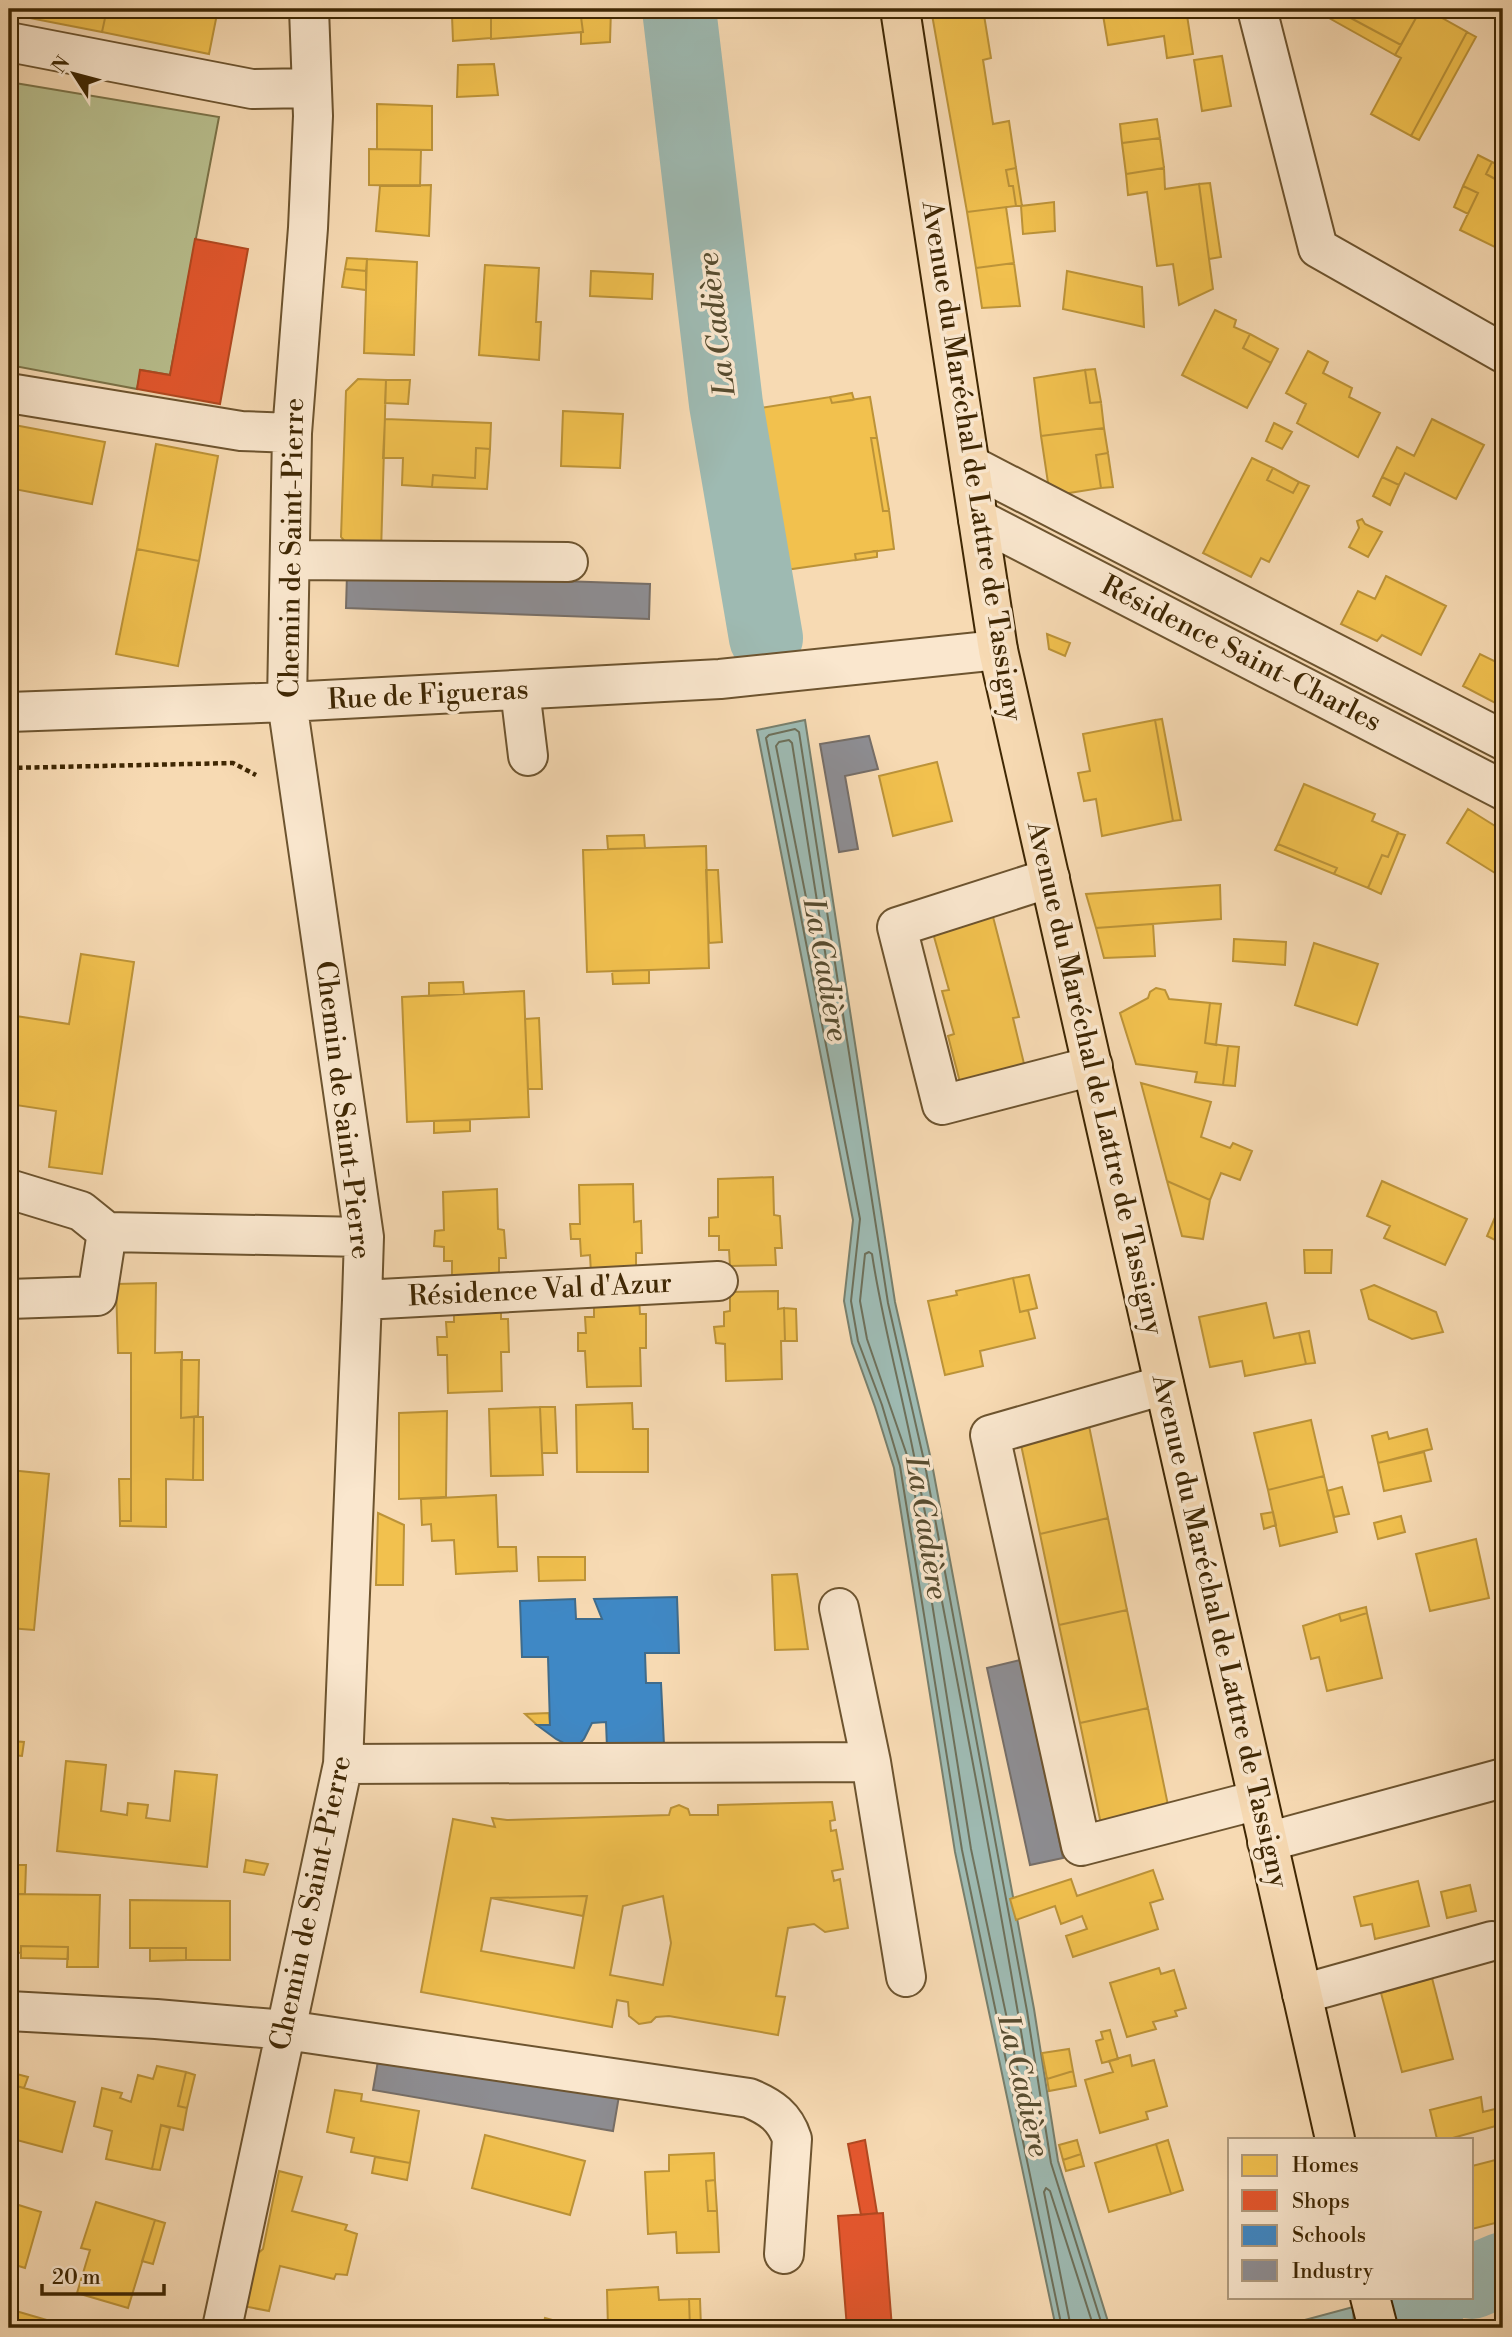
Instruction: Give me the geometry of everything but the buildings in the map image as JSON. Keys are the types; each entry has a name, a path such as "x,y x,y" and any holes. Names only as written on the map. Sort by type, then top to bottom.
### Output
{"main road":[{"name":"Avenue du Maréchal de Lattre de Tassigny","path":"900,9 998,650 1335,2138"},
{"path":"1370,2298 1378,2328"}],"street":[{"name":"Chemin de Saint-Pierre","path":"222,2328 343,1764 362,1300 364,1237 287,702 292,432 308,228 312,88 309,9"},
{"path":"1257,9 1318,248 1503,353"},
{"path":"9,42 253,89 312,88"},
{"path":"9,393 241,431 292,432"},
{"path":"970,465 1503,740"},
{"name":"Résidence Saint-Charles","path":"978,519 1503,790"},
{"path":"290,560 568,562"},
{"name":"Rue de Figueras","path":"9,712 287,702 720,680 998,650"},
{"path":"520,690 528,756"},
{"path":"1050,878 898,927 942,1104 1093,1066"},
{"path":"9,1189 81,1211 107,1232 364,1237"},
{"path":"9,1299 97,1296 107,1232"},
{"name":"Résidence Val d'Azur","path":"362,1300 718,1280"},
{"path":"1164,1385 990,1434 1081,1846 1258,1800"},
{"path":"839,1608 871,1762 906,1978"},
{"path":"343,1764 871,1762"},
{"path":"1267,1842 1503,1778"},
{"path":"1301,1994 1492,1941"},
{"path":"9,2011 286,2030 736,2096 764,2104 778,2113 788,2126 792,2139 784,2254"}],"path":[{"path":"9,768 233,763 265,780"}],"green space":[{"path":"9,82 219,117 170,375 141,370 137,389 9,365"}],"water":[{"path":"805,720 895,1302 932,1464 1034,2009 1058,2161 1110,2328 1056,2328 955,1852 894,1468 852,1343 844,1301 853,1220 757,730"},
{"path":"1353,2307 1354,2328 1275,2328"}],"waterway":[{"name":"La Cadière","path":"679,9 726,404 766,638"},
{"path":"1474,2281 1503,2269"},
{"path":"1409,2306 1430,2298"}]}
